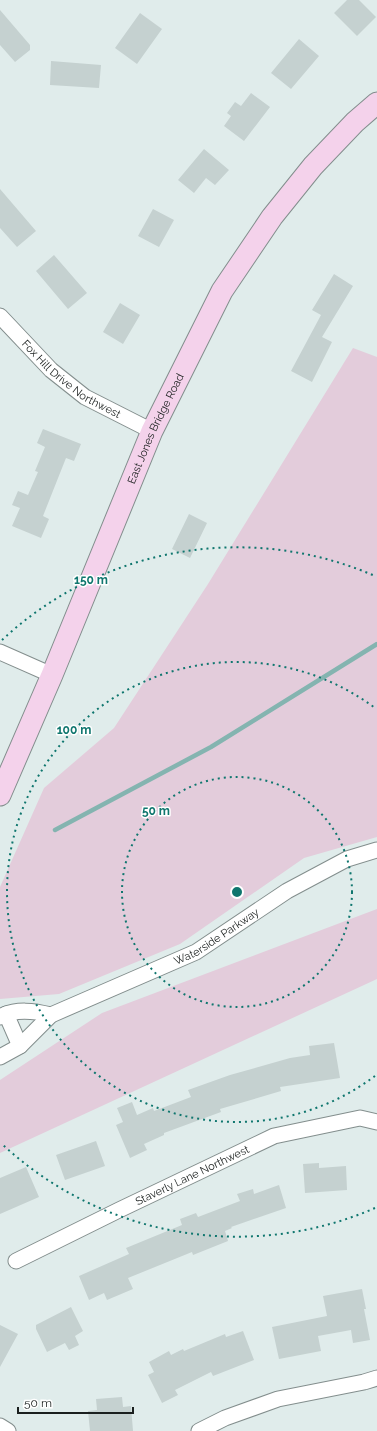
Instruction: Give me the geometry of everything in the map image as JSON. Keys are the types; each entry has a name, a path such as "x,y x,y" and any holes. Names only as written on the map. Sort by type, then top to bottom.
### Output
{"street":[{"name":"East Jones Bridge Road","path":"0,795 52,675 152,431 222,291 272,217 313,166 355,122 377,103"},
{"name":"Fox Hill Drive Northwest","path":"0,316 51,370 85,397 152,431"},
{"path":"0,652 52,675"},
{"name":"Waterside Parkway","path":"0,1057 20,1046 52,1015 196,952 287,891 347,859 377,850"},
{"path":"20,1046 3,1016 30,1010 52,1015"},
{"name":"Staverly Lane Northwest","path":"16,1261 126,1206 274,1136 360,1118 377,1122"},
{"path":"199,1431 225,1418 278,1399 364,1382 377,1378"},
{"path":"0,1426 8,1431"}],"shaded area":[{"path":"353,348 377,357 377,837 304,858 180,944 59,994 0,999 0,887 44,788 114,728 208,584"},
{"path":"377,909 377,979 0,1153 0,1080 102,1013"}],"building":[{"path":"347,0 359,0 376,17 357,36 334,13"},
{"path":"0,10 30,45 30,50 15,62 0,45"},
{"path":"140,13 162,29 137,64 115,48"},
{"path":"299,39 319,56 291,89 271,73"},
{"path":"51,61 101,65 99,88 50,85"},
{"path":"251,93 270,107 244,141 224,126 231,116 227,113 235,102 241,106"},
{"path":"204,149 229,170 215,185 206,178 194,193 178,180"},
{"path":"0,189 36,231 17,247 0,228"},
{"path":"153,209 174,220 159,247 138,236"},
{"path":"54,255 87,293 68,309 36,271"},
{"path":"334,274 353,286 322,337 332,342 312,382 291,371 321,315 312,310"},
{"path":"120,303 140,315 123,344 103,332"},
{"path":"43,429 81,444 74,461 66,458 43,516 49,519 41,538 12,526 20,508 12,505 18,491 28,495 38,472 35,471 45,447 37,443"},
{"path":"189,514 207,523 190,558 172,549"},
{"path":"334,1043 340,1078 280,1087 281,1091 220,1109 221,1112 164,1133 164,1135 144,1144 147,1150 130,1158 116,1125 123,1122 117,1108 132,1102 137,1115 153,1108 154,1111 191,1097 188,1090 230,1075 290,1058 310,1055 309,1046"},
{"path":"96,1141 105,1166 65,1180 56,1155"},
{"path":"319,1163 319,1168 346,1166 347,1190 305,1193 303,1164"},
{"path":"26,1167 39,1197 0,1214 0,1178"},
{"path":"279,1185 286,1208 231,1227 232,1228 225,1231 228,1241 193,1255 192,1252 128,1278 133,1289 107,1300 104,1293 89,1300 79,1276 129,1254 126,1248 182,1225 180,1219 196,1213 198,1217 240,1201 237,1194 253,1189 254,1194"},
{"path":"362,1289 370,1340 353,1343 351,1330 318,1336 321,1351 279,1359 272,1327 327,1316 323,1296"},
{"path":"71,1307 83,1331 75,1336 79,1345 69,1350 65,1343 47,1352 36,1329 36,1325"},
{"path":"0,1325 18,1334 0,1367"},
{"path":"243,1331 254,1360 213,1376 211,1372 175,1390 178,1395 162,1403 148,1375 154,1372 149,1362 169,1351 171,1355 183,1349 184,1351 225,1334 226,1337"},
{"path":"122,1397 123,1407 131,1406 133,1431 90,1431 88,1411 97,1410 96,1399"}],"waterway":[{"path":"55,830 211,747 377,644"}]}
